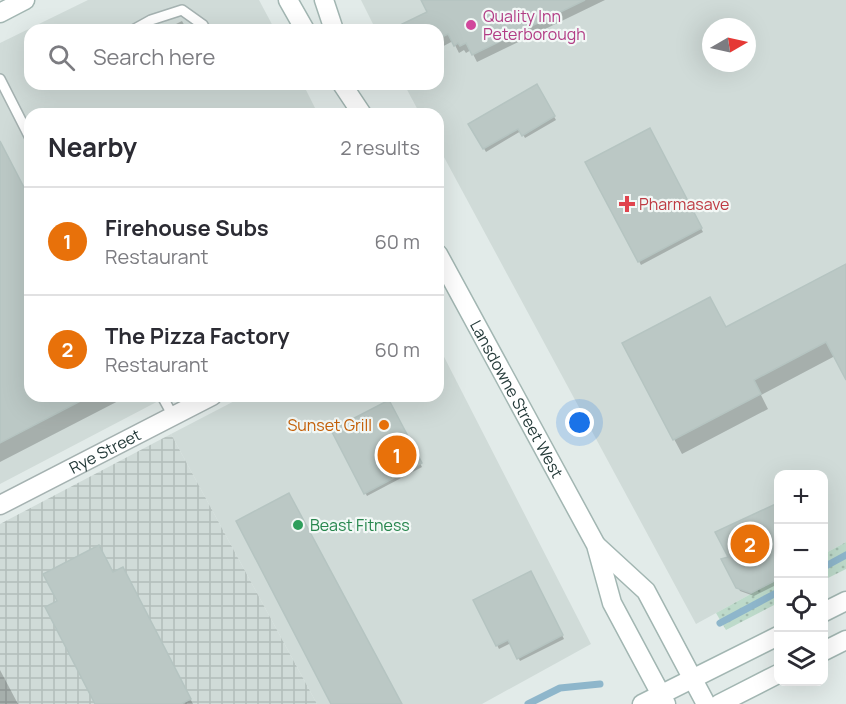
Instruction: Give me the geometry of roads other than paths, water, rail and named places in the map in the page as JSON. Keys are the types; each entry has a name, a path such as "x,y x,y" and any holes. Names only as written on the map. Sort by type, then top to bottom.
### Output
{"main road":[{"path":"0,13 25,0"},
{"path":"288,0 302,24"},
{"path":"324,0 332,24"},
{"path":"346,90 358,108"},
{"path":"354,90 360,108"},
{"name":"Lansdowne Street West","path":"444,279 596,545 612,603 663,699"},
{"name":"Rye Street","path":"0,505 200,402"},
{"name":"Lansdowne Street West","path":"596,545 646,591 706,704"},
{"path":"828,610 846,601"},
{"path":"642,704 663,699 693,679 774,638"},
{"path":"828,649 846,640"},
{"path":"718,704 774,676"}],"lane":[{"path":"144,24 183,10 202,24"},
{"path":"0,79 24,126"},
{"path":"165,402 173,416"}],"waterway":[{"path":"828,565 846,555"},
{"path":"720,623 774,594"},
{"path":"528,704 560,688 600,684"}],"place":[{"name":"Quality Inn Peterborough","path":"471,25"},
{"name":"Pharmasave","path":"627,204"},
{"name":"Sunset Grill","path":"384,425"},
{"name":"Firehouse Subs","path":"397,455"},
{"name":"Beast Fitness","path":"298,525"},
{"name":"The Pizza Factory","path":"750,544"}]}
